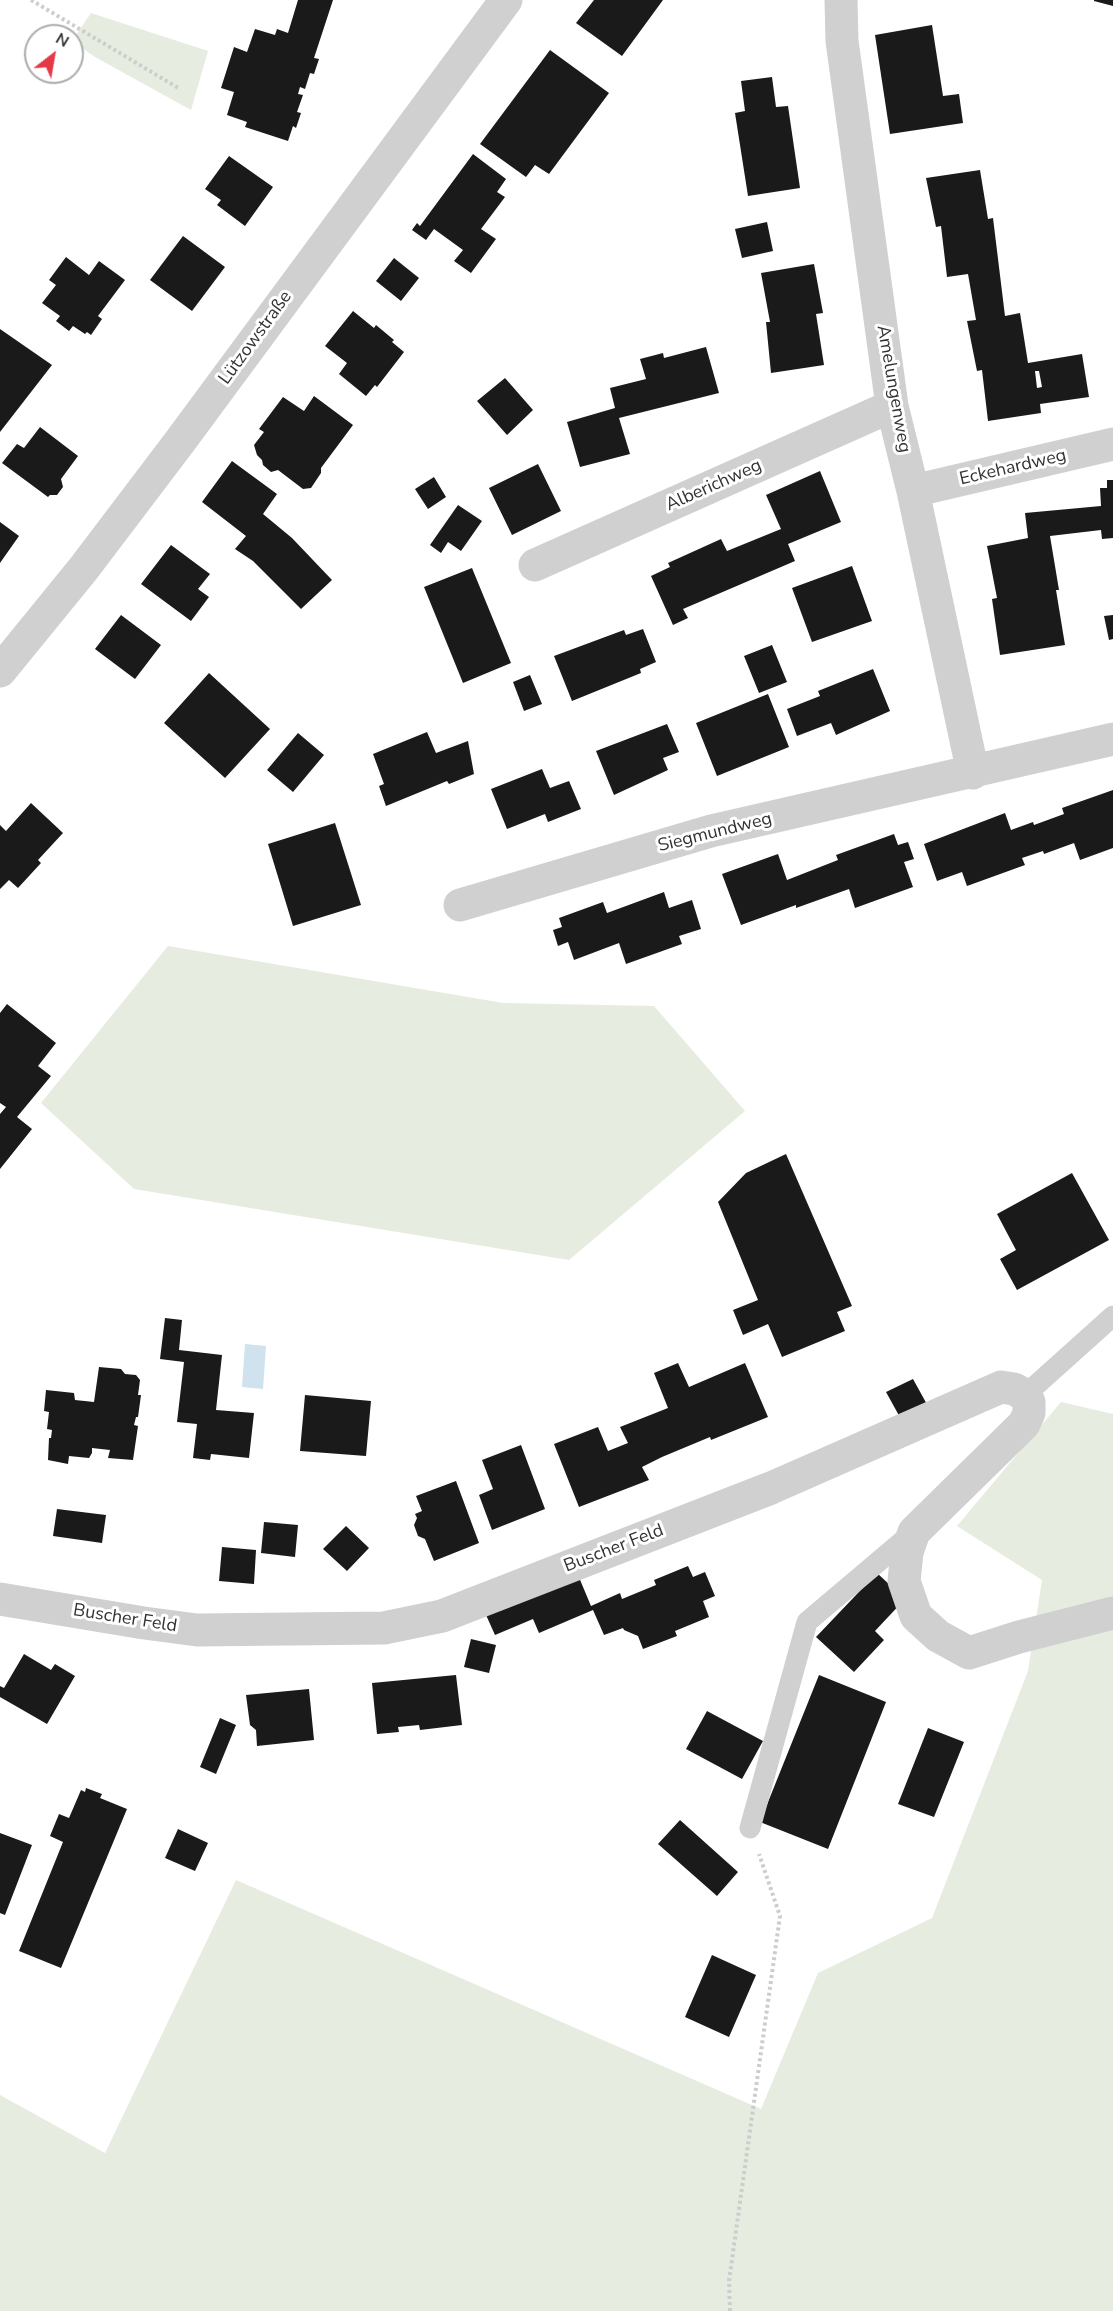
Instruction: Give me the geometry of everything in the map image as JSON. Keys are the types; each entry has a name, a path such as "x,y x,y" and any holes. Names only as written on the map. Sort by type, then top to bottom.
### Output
{"street":[{"name":"Lützowstraße","path":"0,671 84,568 174,449 506,0"},
{"name":"Amelungenweg","path":"841,0 842,41 892,406 913,491 973,773"},
{"name":"Alberichweg","path":"535,565 892,406"},
{"name":"Eckehardweg","path":"913,491 1113,444"},
{"name":"Siegmundweg","path":"460,905 711,831 973,773 1113,739"},
{"name":"Buscher Feld","path":"0,1599 197,1630 384,1628 442,1616 771,1488 1001,1387 1014,1389 1024,1395"},
{"path":"1024,1395 1029,1402 1029,1413 1024,1424 914,1532 906,1552 904,1581 916,1616 938,1636 969,1653 1018,1637 1113,1613"}],"lane":[{"path":"1024,1395 1113,1316"},
{"path":"750,1828 807,1622 914,1532"}],"path":[{"path":"31,0 180,89"},
{"path":"730,2311 729,2281 780,1916 750,1828"}],"shaded area":[{"path":"91,13 208,51 191,110 84,49 84,24"},
{"path":"168,946 503,1003 654,1006 745,1111 569,1260 134,1189 41,1103"},
{"path":"1061,1402 1113,1414 1113,2311 0,2311 0,2095 105,2153 236,1880 761,2109 818,1973 932,1918 1028,1671 1042,1580 957,1526"}],"water":[{"path":"245,1344 266,1346 263,1389 242,1387"}],"building":[{"path":"298,0 333,0 314,58 319,59 314,74 310,73 305,89 300,87 298,94 303,95 297,112 301,113 288,141 245,127 247,122 227,115 234,92 221,88 234,47 247,52 255,29 275,35 277,29 288,33"},
{"path":"594,0 663,0 622,56 576,23"},
{"path":"1113,0 1113,6 1094,1"},
{"path":"932,25 943,96 959,94 963,123 890,134 875,35"},
{"path":"550,50 609,93 549,174 535,165 526,177 480,144"},
{"path":"772,77 776,107 788,106 800,188 748,196 735,113 745,111 741,81"},
{"path":"473,154 506,179 497,192 505,197 481,229 496,239 471,273 454,261 463,250 434,229 426,240 412,230 417,223 420,226"},
{"path":"229,156 273,187 245,226 217,205 221,200 205,189"},
{"path":"980,170 988,219 993,218 1005,316 1020,313 1028,363 1082,354 1089,397 1040,404 1041,413 988,421 982,370 977,371 967,321 976,320 968,274 947,277 941,226 936,227 926,178","holes":["1035,371 1039,371 1042,387 1037,388"]},
{"path":"767,222 773,251 742,258 735,229"},
{"path":"183,236 225,267 192,311 150,280"},
{"path":"66,257 89,275 99,261 125,280 98,316 102,319 91,335 73,326 69,331 56,321 60,316 42,303 56,285 49,280"},
{"path":"394,258 419,278 401,301 376,281"},
{"path":"814,264 823,313 816,314 824,365 771,373 766,322 770,322 761,273"},
{"path":"353,311 374,328 376,325 404,352 377,387 375,385 366,396 339,374 347,363 325,346"},
{"path":"0,329 52,365 0,432"},
{"path":"706,347 719,393 619,418 630,454 580,467 567,422 615,408 610,388 646,379 640,359 663,353 664,358"},
{"path":"505,378 533,410 507,435 477,401"},
{"path":"314,396 353,425 321,468 321,473 311,488 303,489 278,470 271,472 263,465 254,445 264,432 259,429 283,397 304,411"},
{"path":"40,427 78,456 61,479 63,487 57,495 48,497 2,463 17,444 24,448"},
{"path":"232,461 277,494 263,514 292,538 332,580 301,609 253,561 235,549 246,536 202,502"},
{"path":"538,464 561,511 512,535 489,488"},
{"path":"820,471 841,522 788,544 795,561 683,609 688,618 673,625 651,576 670,567 668,563 721,539 727,551 781,529 766,495"},
{"path":"434,477 446,497 428,509 415,489"},
{"path":"1107,480 1113,480 1113,538 1102,539 1101,530 1050,536 1065,645 1000,655 992,599 997,598 987,546 1028,538 1025,513 1101,506 1100,488 1107,488"},
{"path":"458,505 482,521 461,551 448,542 441,553 430,545"},
{"path":"0,522 19,536 0,563"},
{"path":"171,545 210,574 198,589 209,597 191,621 141,584"},
{"path":"852,566 872,621 812,642 792,588"},
{"path":"472,568 511,663 463,683 424,587"},
{"path":"121,615 161,645 135,679 95,649"},
{"path":"1113,615 1113,639 1109,640 1104,616"},
{"path":"643,629 656,662 640,669 641,673 572,701 554,656 624,630 626,635"},
{"path":"772,645 787,682 759,693 744,656"},
{"path":"873,669 890,711 836,735 831,723 797,736 787,709 820,696 818,691"},
{"path":"209,673 270,729 225,778 164,723"},
{"path":"530,675 542,704 524,711 513,682"},
{"path":"768,694 789,747 717,776 696,723"},
{"path":"667,724 679,752 663,758 668,770 614,795 596,751"},
{"path":"427,732 436,753 468,741 474,774 449,784 447,781 386,806 379,786 384,784 373,754"},
{"path":"298,733 324,755 293,792 267,770"},
{"path":"542,769 550,788 569,781 581,809 548,822 545,814 507,829 491,789"},
{"path":"1113,790 1113,848 1080,860 1074,843 1044,854 1043,851 1022,858 1025,865 967,886 962,872 937,881 924,844 1005,813 1011,830 1033,822 1034,825 1064,814 1062,808"},
{"path":"31,803 63,833 38,860 41,863 18,888 9,880 0,889 0,825 6,831"},
{"path":"335,823 361,905 293,926 268,844"},
{"path":"894,834 898,845 908,842 914,859 904,862 913,887 855,908 849,889 741,925 722,874 778,854 787,880 838,860 836,855"},
{"path":"664,892 669,908 692,900 701,929 679,936 682,944 626,964 619,943 574,960 568,942 558,946 553,930 562,927 559,918 603,902 607,913"},
{"path":"7,1004 56,1043 38,1066 51,1076 17,1117 32,1129 0,1169 0,1114 6,1107 0,1103 0,1013"},
{"path":"786,1154 852,1306 837,1312 845,1331 782,1357 768,1324 743,1335 733,1310 758,1300 718,1202 746,1173"},
{"path":"1072,1173 1109,1240 1017,1290 1000,1259 1016,1250 997,1214"},
{"path":"165,1318 182,1320 179,1350 222,1355 216,1410 254,1413 249,1458 211,1454 210,1460 193,1458 197,1424 177,1422 184,1362 160,1359"},
{"path":"678,1363 689,1387 745,1363 768,1417 662,1457 642,1467 649,1480 579,1507 554,1444 598,1427 608,1451 628,1443 620,1427 668,1408 654,1373"},
{"path":"99,1367 121,1369 125,1374 136,1375 140,1380 138,1395 141,1395 138,1417 134,1425 138,1426 133,1460 108,1458 110,1450 92,1448 89,1458 69,1456 68,1464 48,1460 49,1438 51,1438 52,1430 47,1429 49,1412 44,1411 46,1390 74,1393 75,1400 94,1402"},
{"path":"913,1379 929,1408 902,1421 886,1392"},
{"path":"305,1395 371,1401 366,1456 300,1451"},
{"path":"521,1445 545,1509 492,1530 479,1495 493,1489 482,1460"},
{"path":"456,1481 479,1543 434,1561 425,1539 418,1536 414,1525 417,1518 415,1514 422,1511 416,1496"},
{"path":"57,1509 106,1515 102,1543 53,1536"},
{"path":"264,1522 298,1525 295,1557 261,1553"},
{"path":"346,1526 369,1548 347,1571 323,1549"},
{"path":"222,1547 256,1550 254,1584 219,1581"},
{"path":"688,1566 693,1577 705,1572 715,1596 703,1601 709,1617 675,1631 677,1636 643,1649 638,1636 623,1628 604,1635 593,1610 539,1633 533,1619 495,1635 486,1615 578,1575 591,1606 620,1593 622,1599 656,1585 654,1580"},
{"path":"877,1573 905,1599 875,1631 884,1640 854,1672 816,1637"},
{"path":"471,1639 496,1645 489,1673 464,1667"},
{"path":"24,1654 51,1670 55,1664 75,1676 47,1724 0,1697 0,1686 4,1688"},
{"path":"456,1675 462,1725 420,1730 419,1725 398,1727 399,1732 377,1734 372,1683"},
{"path":"819,1675 886,1702 828,1849 760,1822"},
{"path":"309,1689 314,1740 257,1746 256,1730 250,1725 246,1695"},
{"path":"707,1711 763,1741 742,1779 686,1749"},
{"path":"220,1718 236,1725 216,1774 200,1767"},
{"path":"928,1728 964,1742 934,1817 898,1804"},
{"path":"86,1788 102,1794 100,1798 127,1809 61,1968 19,1951 63,1842 50,1836 59,1814 69,1818 81,1790 85,1792"},
{"path":"680,1820 738,1872 717,1896 658,1844"},
{"path":"178,1829 208,1843 195,1871 165,1858"},
{"path":"0,1833 32,1845 5,1915 0,1913"},
{"path":"712,1955 756,1975 729,2037 685,2017"}]}
